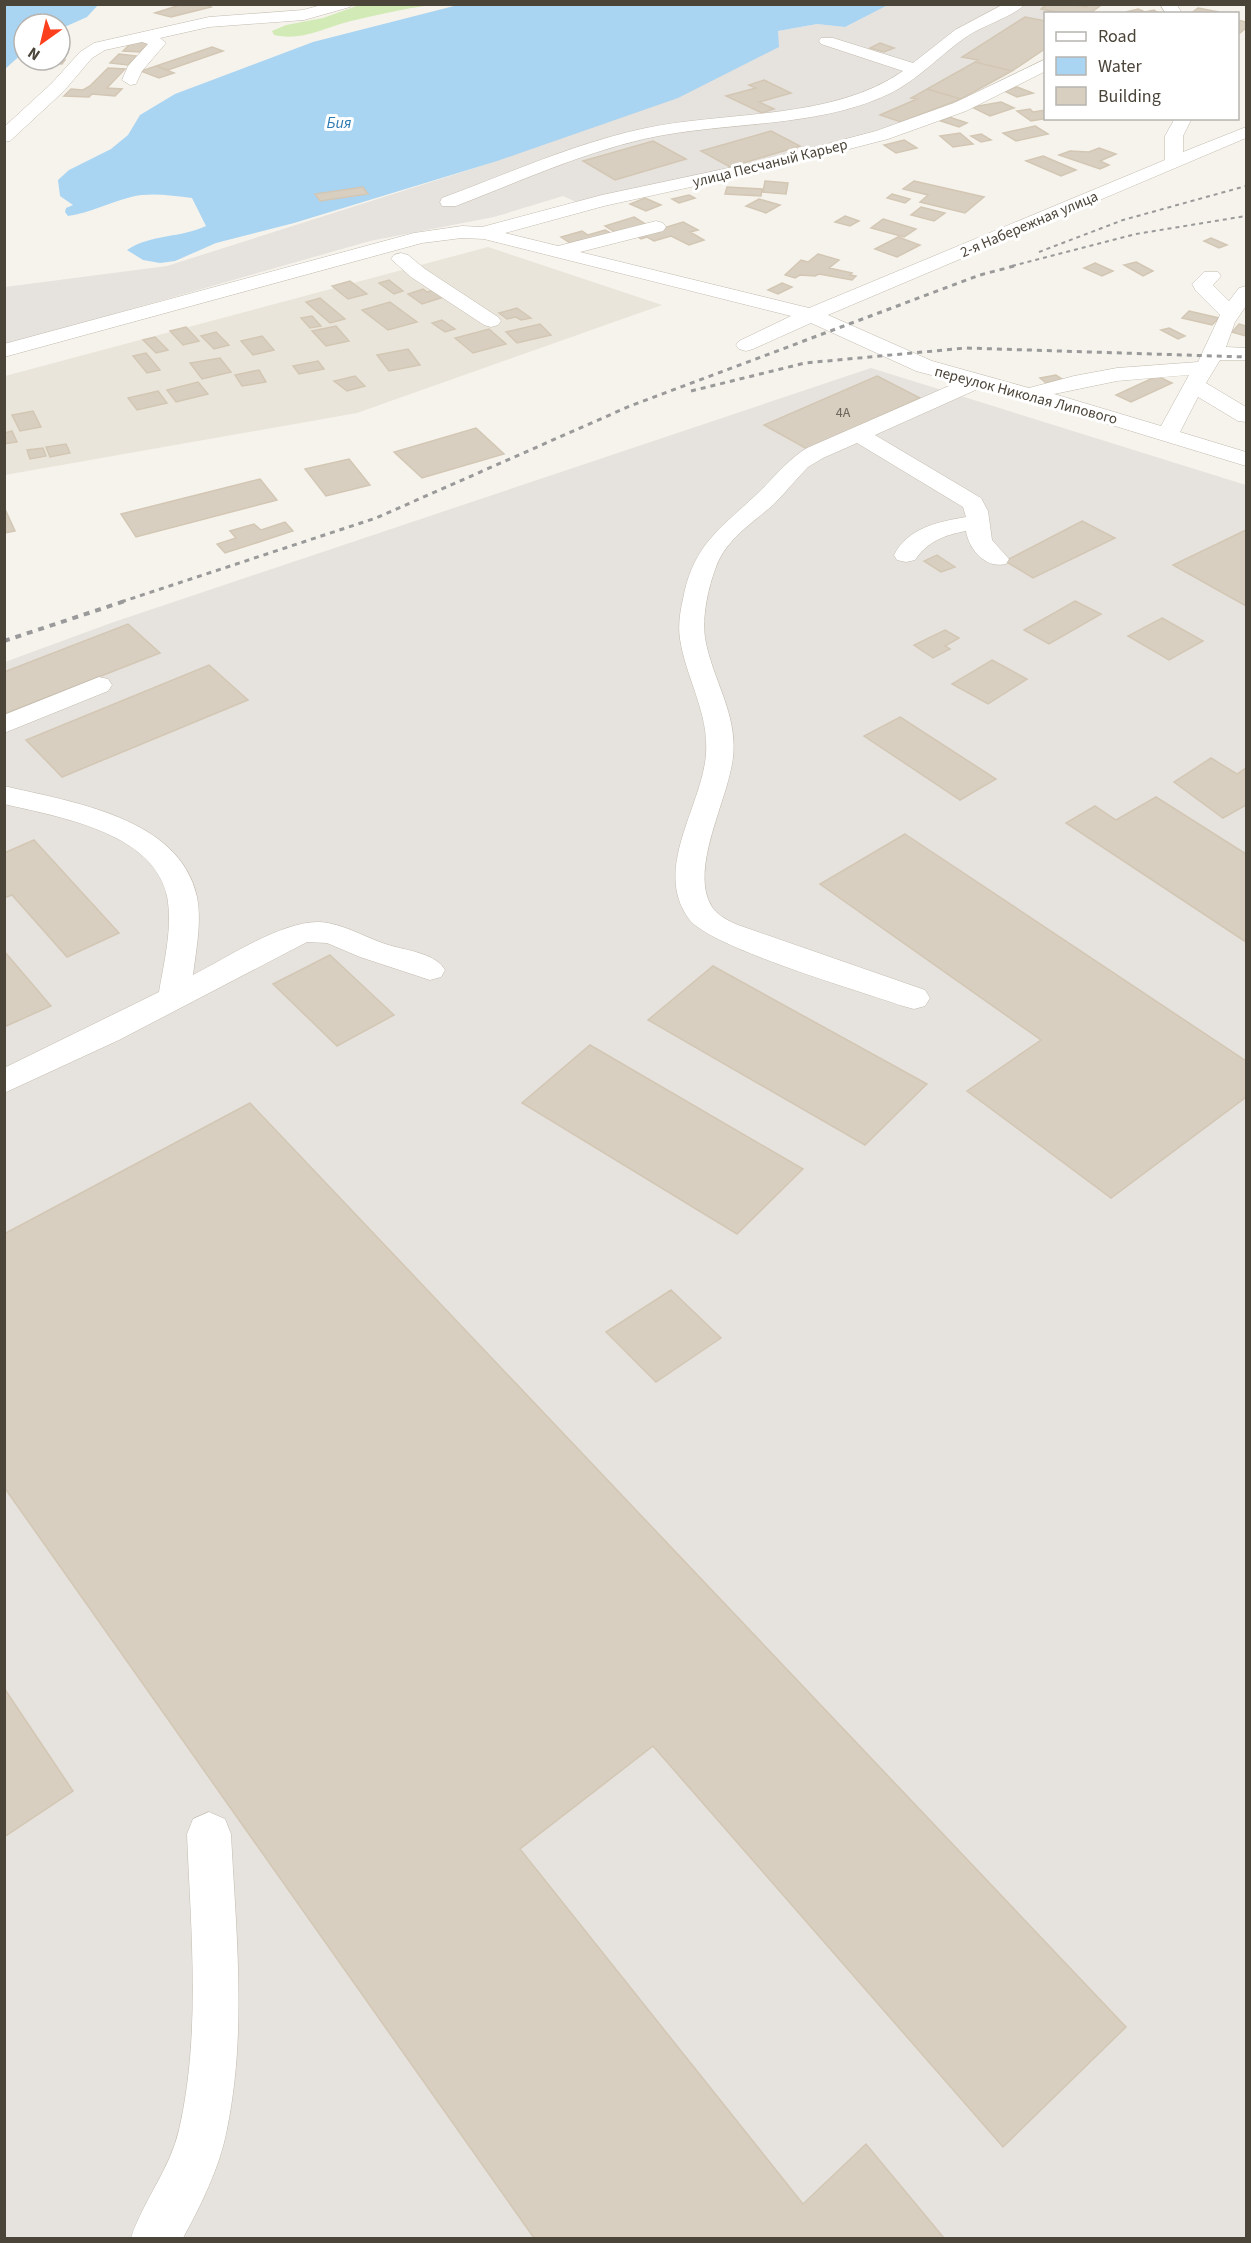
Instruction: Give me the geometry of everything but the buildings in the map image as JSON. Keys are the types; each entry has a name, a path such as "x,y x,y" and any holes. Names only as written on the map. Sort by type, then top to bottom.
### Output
{"street":[{"path":"4,137 58,87 95,45 209,22 304,15 344,4"},
{"path":"449,202 608,143 657,132 776,117 856,99 888,88 961,33 1018,4"},
{"path":"209,22 232,9"},
{"path":"130,80 134,70 158,43 144,36"},
{"path":"827,41 915,69"},
{"name":"улица Песчаный Карьер","path":"484,232 584,206 758,168 882,135 969,103 1044,65"},
{"path":"1174,164 1174,136 1183,120"},
{"name":"2-я Набережная улица","path":"746,345 811,315 1246,132"},
{"path":"560,251 656,227"},
{"path":"4,351 421,237 484,232"},
{"name":"переулок Николая Липового","path":"484,232 688,286 811,315 924,366 1029,394 1246,459"},
{"path":"4,369 436,249"},
{"path":"400,259 491,321"},
{"path":"1211,276 1204,280 1203,286 1231,314"},
{"path":"1167,435 1204,369 1231,314 1246,292"},
{"path":"1029,394 1059,385 1116,375 1204,369 1246,354"},
{"path":"1204,369 1246,416"},
{"path":"915,998 722,930 700,913 689,893 693,851 715,784 720,735 716,708 692,639 693,611 698,582 709,552 796,465 858,434 977,381"},
{"path":"858,434 973,503 977,509 980,538 983,545 997,559"},
{"path":"906,555 915,542 929,535 960,524 979,522"},
{"path":"4,725 99,685"},
{"path":"4,795 81,814 132,834 156,850 173,870 182,895 182,942 174,998"},
{"path":"4,1082 291,937 311,931 341,935 360,946 412,961 430,970"},
{"path":"156,2238 175,2206 202,2131 211,2069 215,1985 209,1834"}],"shaded area":[{"path":"888,5 1102,5 1091,12 1044,12 1044,49 1012,71 961,99 865,134 812,150 659,186 576,202 563,196 494,217 370,241 5,345 5,287 167,266 494,162 778,31 817,24 845,27"},
{"path":"488,247 662,305 357,413 5,475 5,376"},
{"path":"871,368 1246,485 1246,2238 5,2238 5,662 111,623"}],"green space":[{"path":"362,4 431,5 358,19 302,35 274,35 272,31 286,25 323,18"}],"water":[{"path":"5,4 98,4 87,17 72,24 72,12 12,12 12,63 5,69"},
{"name":"Бия","path":"458,5 888,5 845,27 817,24 778,31 779,47 678,98 494,162 294,223 216,243 175,261 160,263 143,260 127,250 146,241 186,233 206,226 192,198 146,195 123,199 76,215 68,216 65,212 66,208 73,205 60,196 58,180 69,170 111,149 128,135 140,115 175,94 313,42"}],"railway":[{"path":"1039,252 1123,220 1246,186"},
{"path":"1012,266 1136,234 1246,216"},
{"path":"121,602 376,518 630,406 980,275 1018,265"},
{"path":"691,391 805,363 966,348 1246,357"},
{"path":"4,641 125,601"}]}
